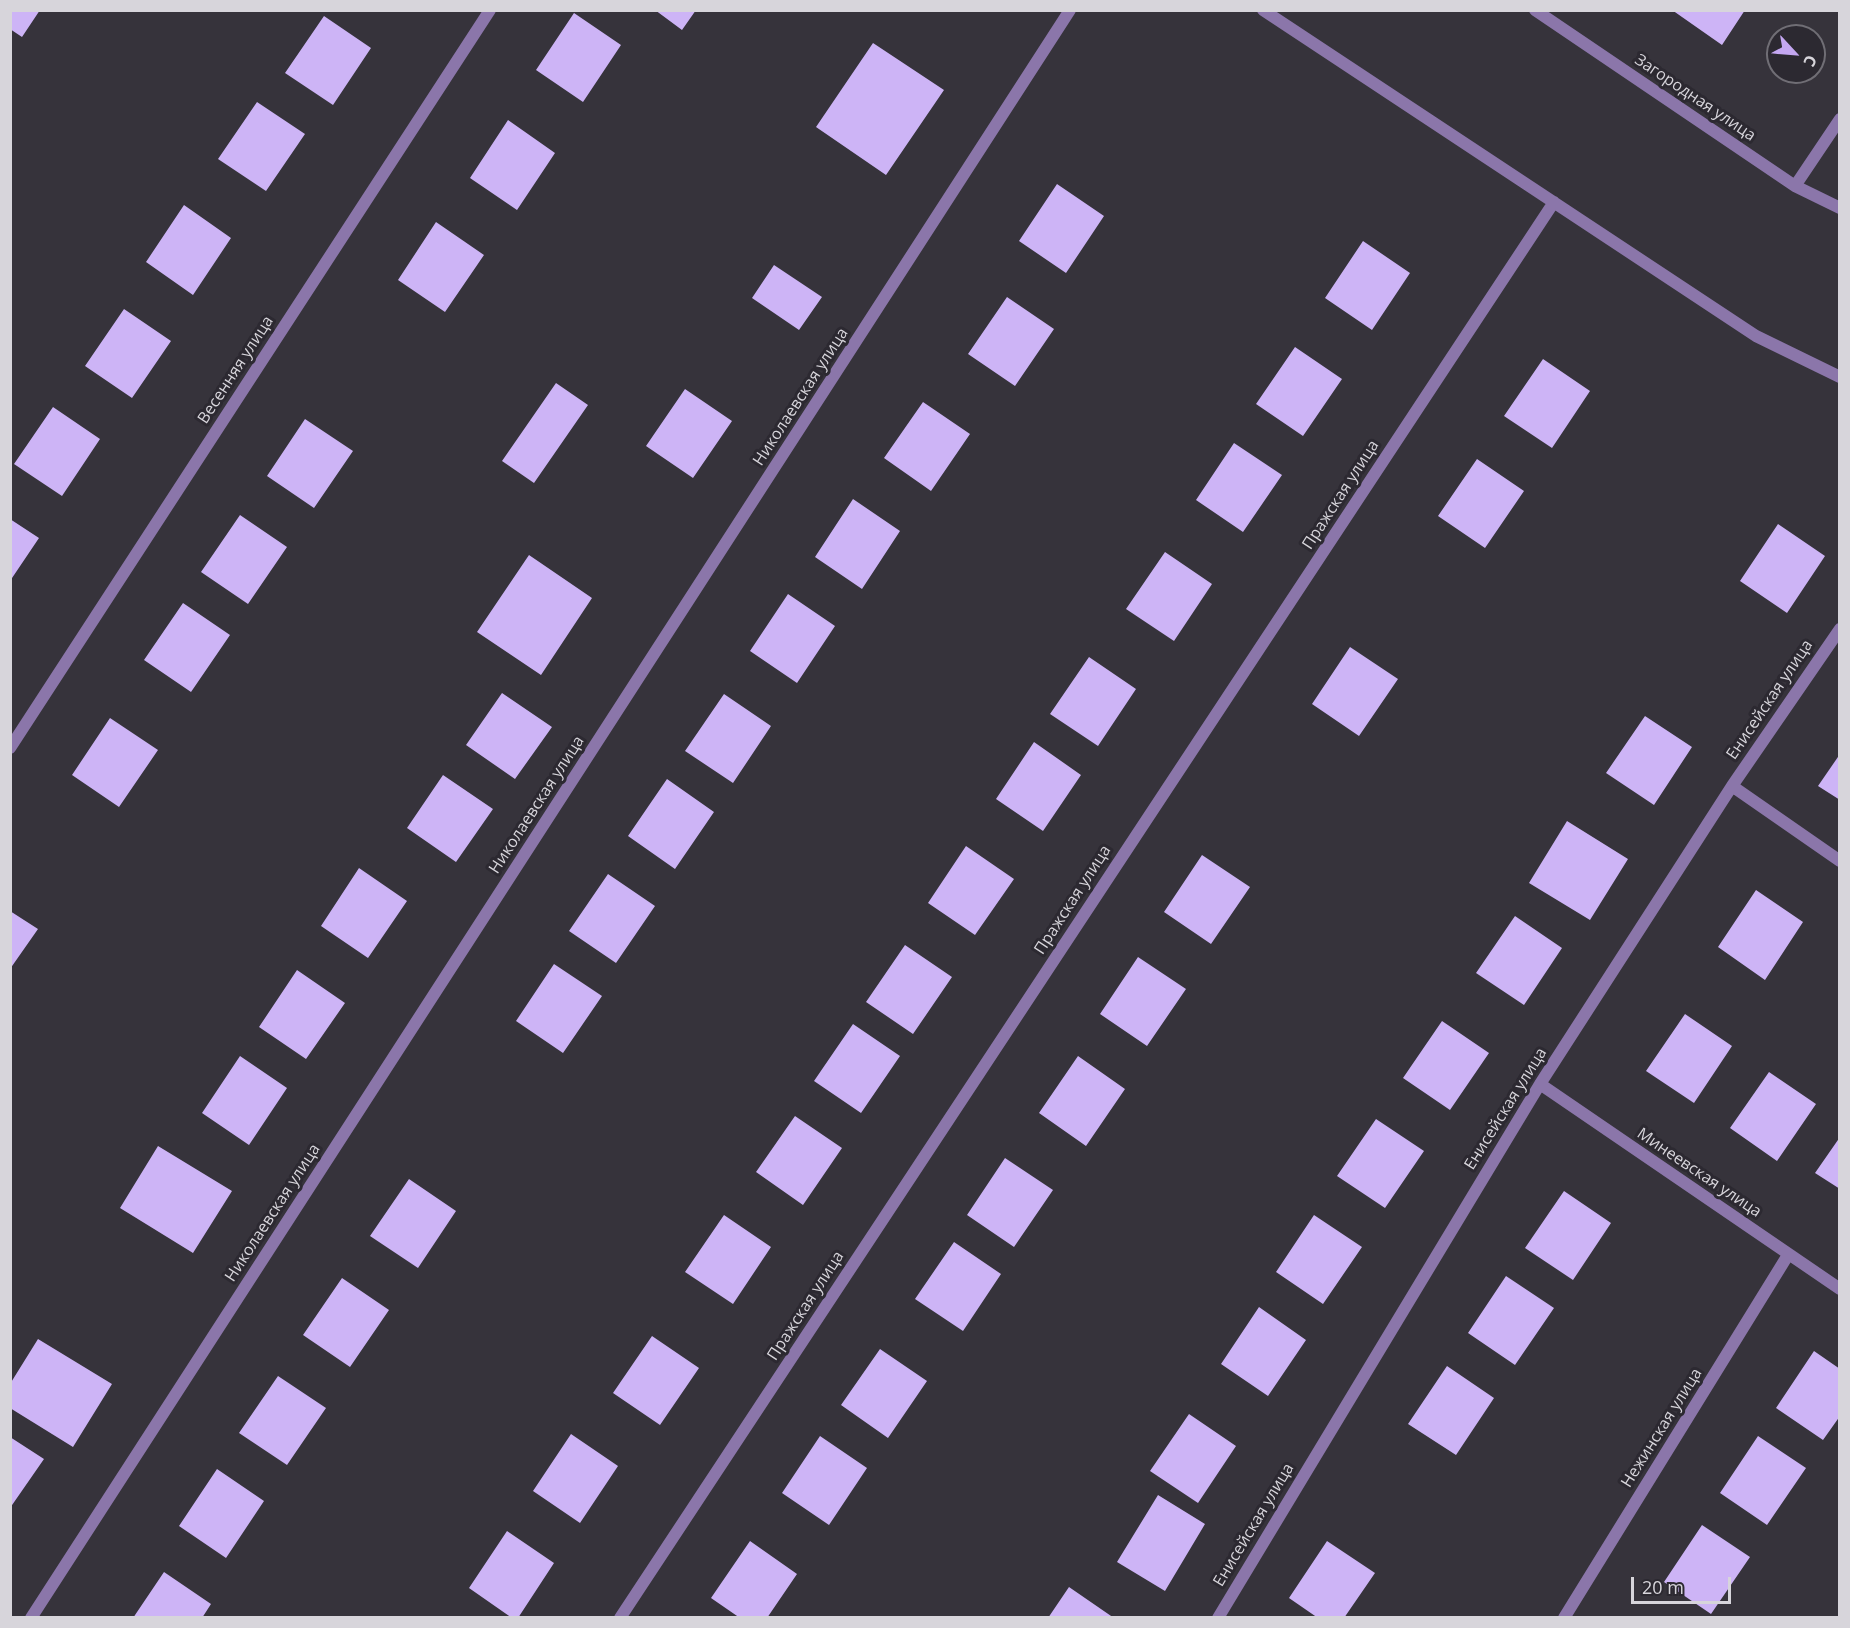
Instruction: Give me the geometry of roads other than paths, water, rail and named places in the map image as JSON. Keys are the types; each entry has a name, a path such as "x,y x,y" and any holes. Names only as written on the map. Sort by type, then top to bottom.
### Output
{"street":[{"name":"Весенняя улица","path":"10,748 490,10"},
{"name":"Николаевская улица","path":"31,1617 1070,10"},
{"path":"1263,10 1756,336 1839,377"},
{"name":"Загородная улица","path":"1535,10 1795,186 1839,208"},
{"path":"1795,186 1839,119"},
{"name":"Пражская улица","path":"620,1617 1554,202"},
{"name":"Енисейская улица","path":"1218,1617 1540,1084 1731,786 1839,629"},
{"path":"1731,786 1839,861"},
{"name":"Минеевская улица","path":"1540,1084 1839,1288"},
{"name":"Нежинская улица","path":"1564,1617 1788,1255"}]}
